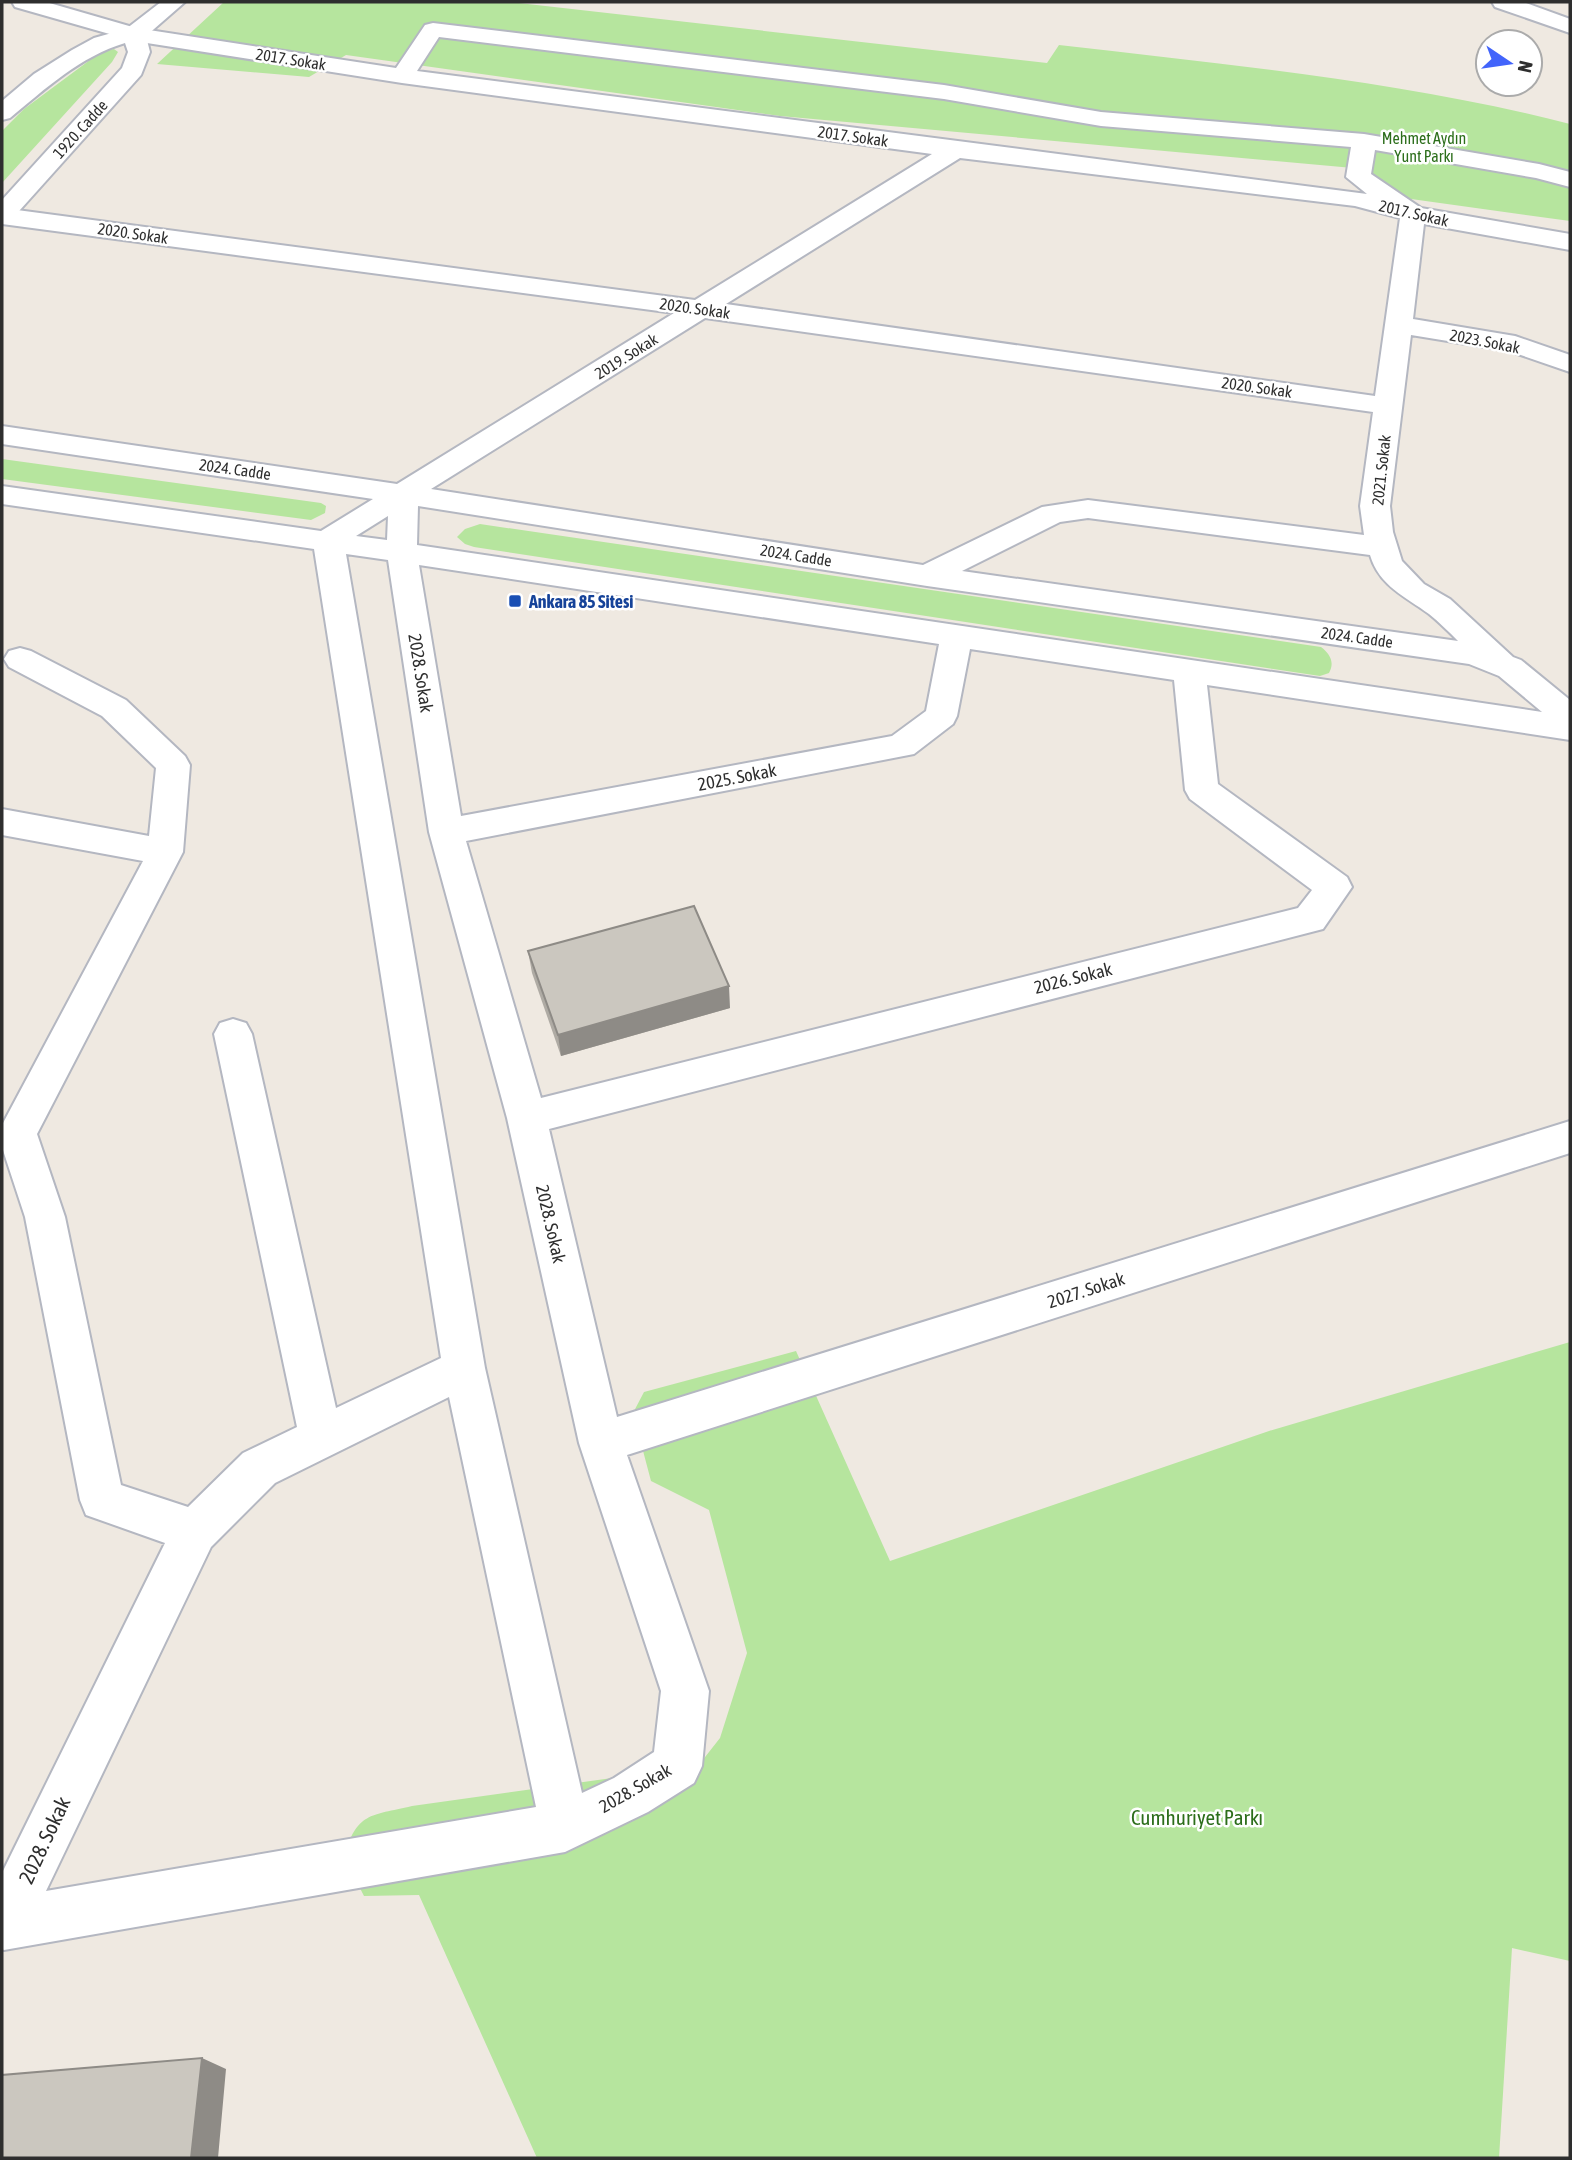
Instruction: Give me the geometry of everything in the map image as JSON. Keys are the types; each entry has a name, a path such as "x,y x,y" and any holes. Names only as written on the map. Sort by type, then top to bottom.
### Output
{"street":[{"name":"2017. Sokak","path":"23,2 134,34 402,76 956,150 1356,199 1413,215 1570,242"},
{"path":"2,113 42,79 102,43 134,34 174,2"},
{"path":"1503,2 1570,26"},
{"path":"402,76 433,30 944,92 1101,119 1364,141 1539,171 1570,180"},
{"name":"1920. Cadde","path":"2,216 133,69 139,52 134,34"},
{"path":"1364,141 1358,177 1413,215"},
{"name":"2019. Sokak","path":"328,540 956,150"},
{"name":"2021. Sokak","path":"1413,215 1375,506 1383,547 1388,564 1413,591 1439,606 1510,668"},
{"name":"2020. Sokak","path":"2,216 701,309 1388,406"},
{"name":"2023. Sokak","path":"1399,325 1515,344 1570,364"},
{"name":"2024. Cadde","path":"2,435 403,494 927,576 1474,654 1510,668 1570,718"},
{"name":"2028. Sokak","path":"3,1924 565,1827 631,1794 677,1766 685,1691 601,1443 527,1118 446,832 402,551 403,494"},
{"path":"2,495 328,540 1189,674 1570,728"},
{"path":"927,576 1054,514 1088,509 1383,547"},
{"path":"328,540 464,1368 565,1827"},
{"path":"1363,698 1367,639 1439,606"},
{"name":"2025. Sokak","path":"446,832 902,746 942,716 956,638"},
{"path":"20,659 114,708 173,765 165,852 9,1133 45,1217 102,1500 195,1531"},
{"name":"2026. Sokak","path":"527,1118 1310,919 1334,887 1202,790 1189,674"},
{"path":"2,822 165,852"},
{"path":"233,1034 321,1438"},
{"name":"2027. Sokak","path":"601,1443 1570,1137"},
{"name":"2028. Sokak","path":"3,1924 195,1531 260,1468 464,1368"}],"green space":[{"name":"Mehmet Aydın Yunt Parkı","path":"224,2 510,2 1047,63 1059,45 1380,85 1570,124 1570,221 1404,198 1364,169 780,116 346,55 309,77 157,64"},
{"path":"114,49 118,52 112,62 2,183 2,131 24,109 102,51"},
{"path":"2,459 321,503 326,506 325,513 311,520 2,479"},
{"path":"480,524 1321,647 1329,655 1332,665 1329,673 1320,676 474,547 457,537 465,529"},
{"name":"Cumhuriyet Parkı","path":"1570,1342 1570,1961 1512,1948 1499,2158 537,2158 419,1895 364,1896 344,1857 354,1831 367,1818 375,1815 412,1806 698,1766 720,1738 747,1653 709,1510 651,1481 633,1413 644,1392 796,1351 890,1561 1269,1431"}],"building":[{"path":"694,906 729,986 558,1035 528,951"},
{"path":"202,2058 191,2158 2,2158 2,2075"}],"place":[{"name":"Ankara 85 Sitesi","path":"515,601"}]}
